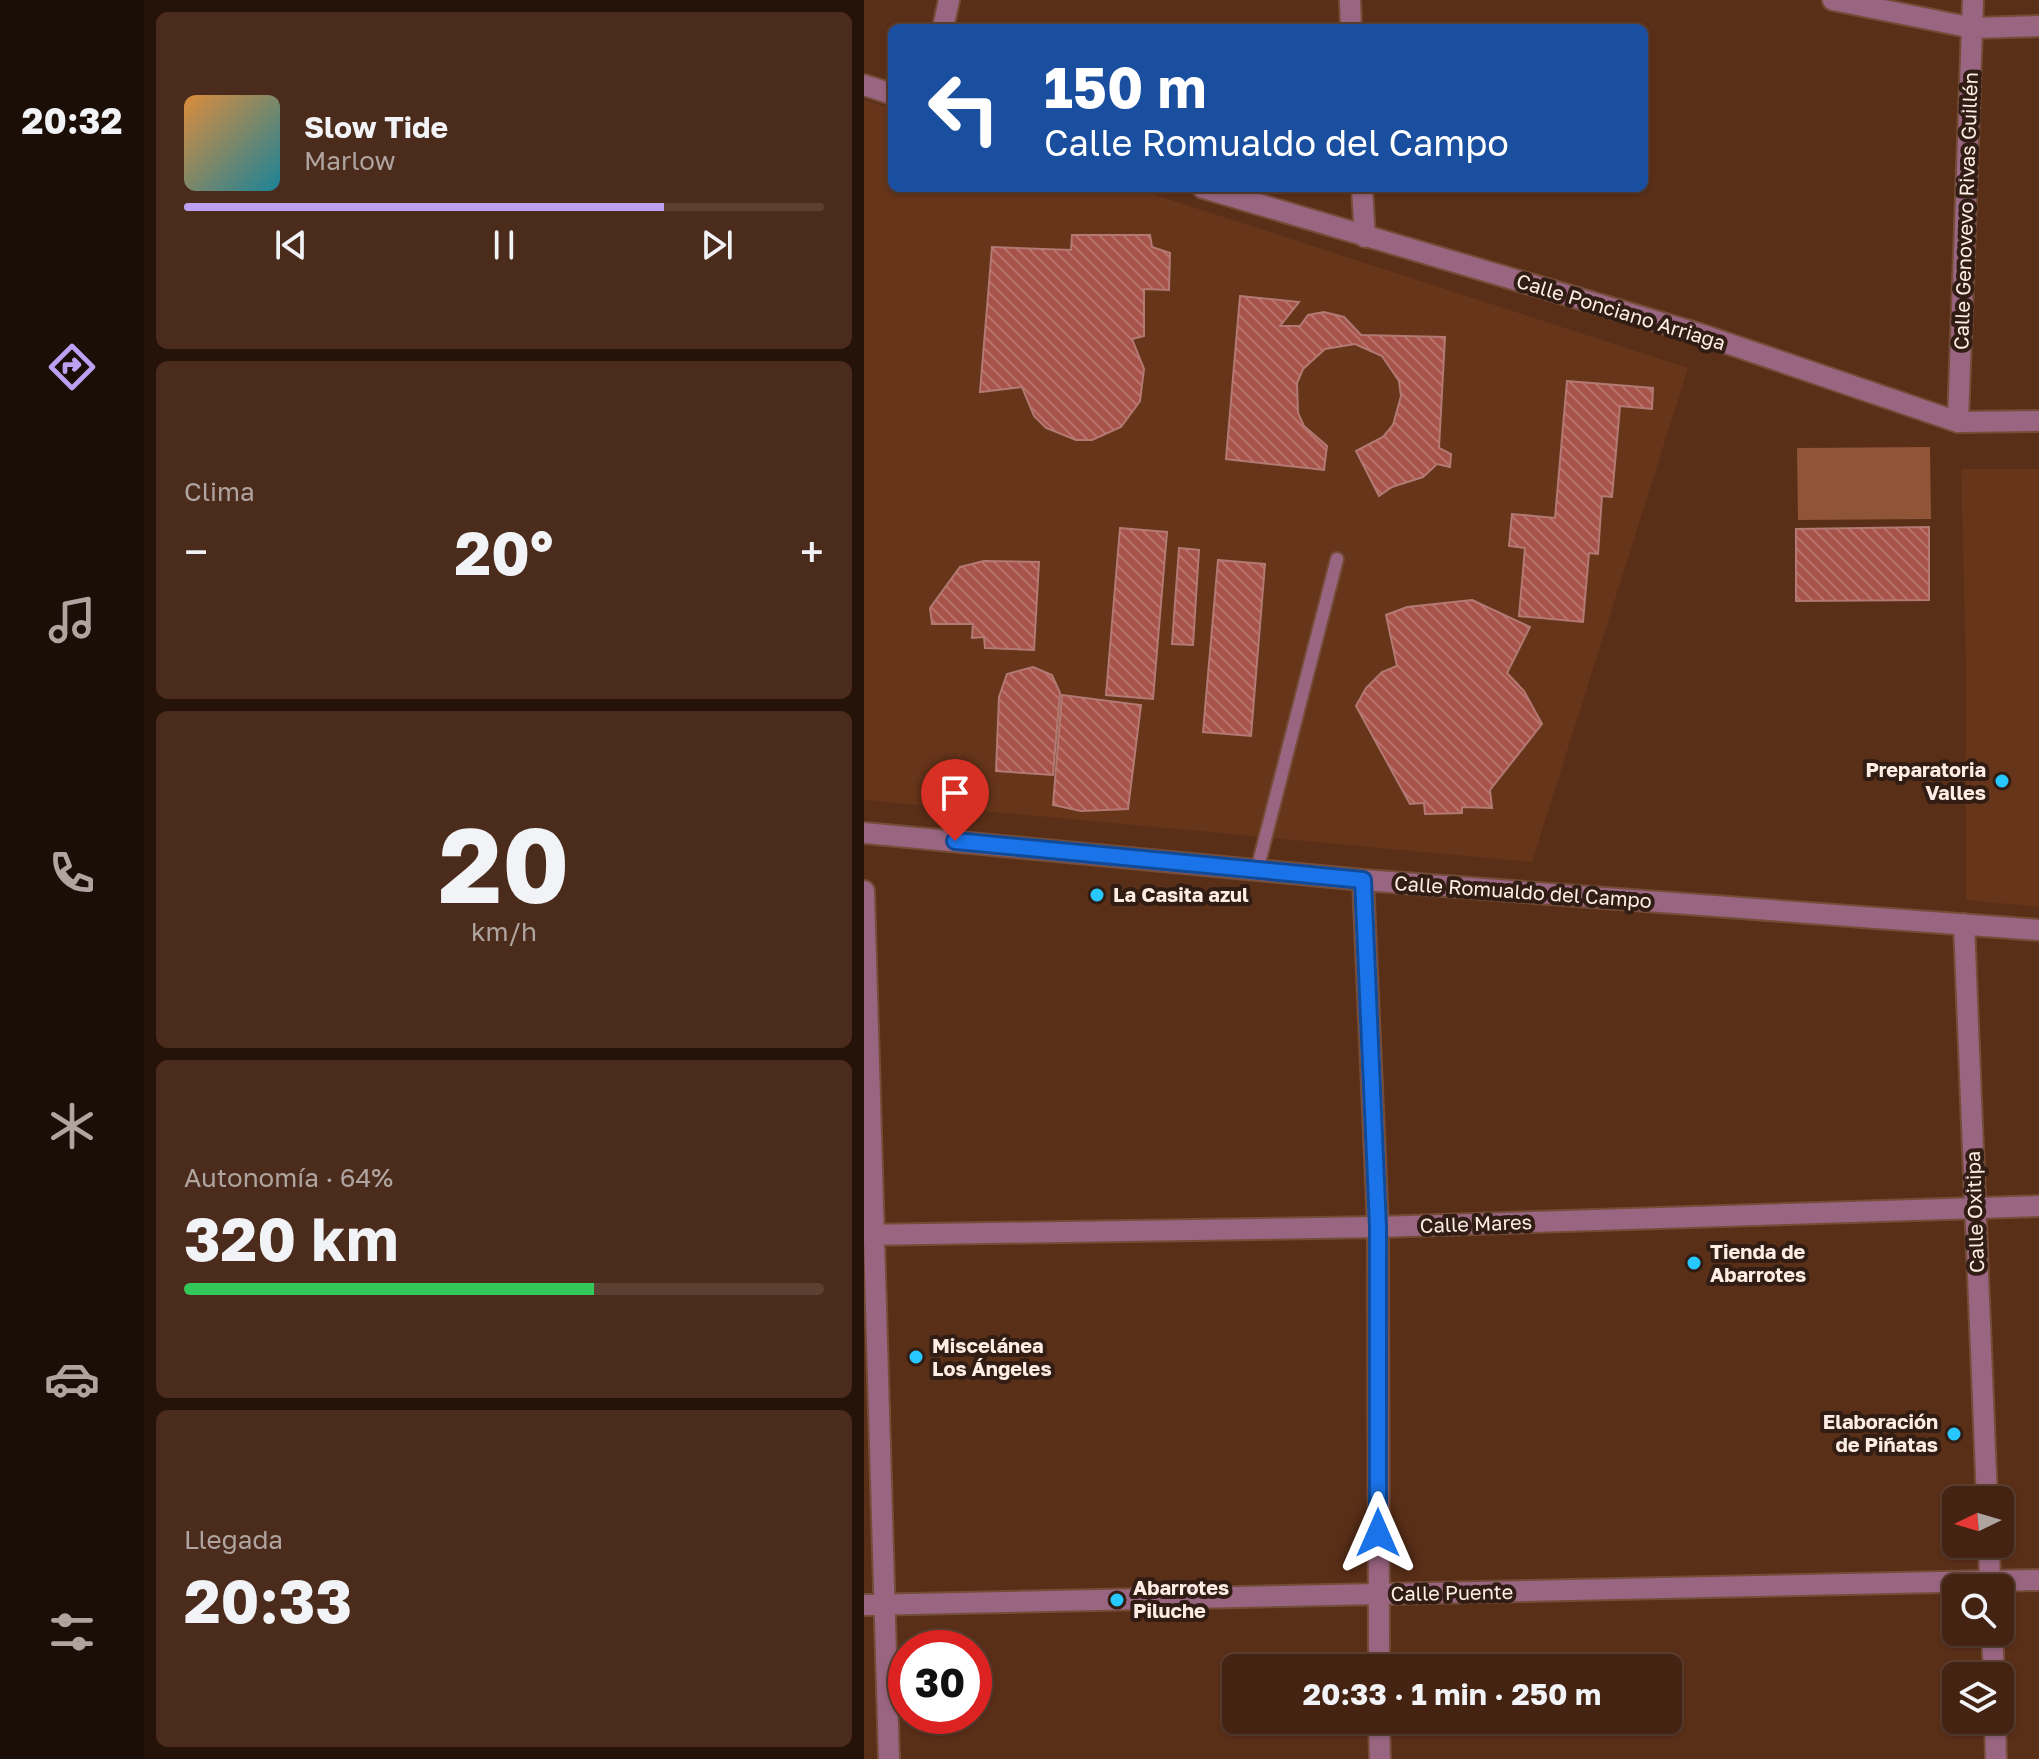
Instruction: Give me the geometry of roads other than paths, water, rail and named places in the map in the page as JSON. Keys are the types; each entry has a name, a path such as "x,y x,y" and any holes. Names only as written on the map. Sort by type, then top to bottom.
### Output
{"street":[{"path":"944,24 949,0"},
{"path":"1350,0 1351,24"},
{"path":"1833,0 1973,28 2039,26"},
{"name":"Calle Genovevo Rivas Guillén","path":"1958,422 1973,0"},
{"path":"864,85 888,93"},
{"name":"Calle Ponciano Arriaga","path":"1216,192 1700,334 1958,422 2039,421"},
{"path":"1362,192 1365,237"},
{"name":"Calle Romualdo del Campo","path":"864,833 1363,880 2039,930"},
{"path":"1363,880 1378,1227 1379,1654"},
{"path":"864,891 869,1235 887,1605 889,1759"},
{"name":"Calle Oxitipa","path":"1964,924 1986,1486"},
{"name":"Calle Mares","path":"869,1235 1378,1227 2039,1206"},
{"name":"Calle Puente","path":"2014,1582 2039,1580"},
{"name":"Calle Puente","path":"864,1605 1942,1585"},
{"path":"1379,1734 1380,1759"},
{"path":"1995,1734 1996,1759"}],"lane":[{"path":"1257,870 1337,559"}],"place":[{"name":"Preparatoria Valles","path":"2002,781"},
{"name":"La Casita azul","path":"1097,895"},
{"name":"Tienda de Abarrotes","path":"1694,1263"},
{"name":"Miscelánea Los Ángeles","path":"916,1357"},
{"name":"Elaboración de Piñatas","path":"1954,1434"},
{"name":"Abarrotes Piluche","path":"1117,1600"}]}
